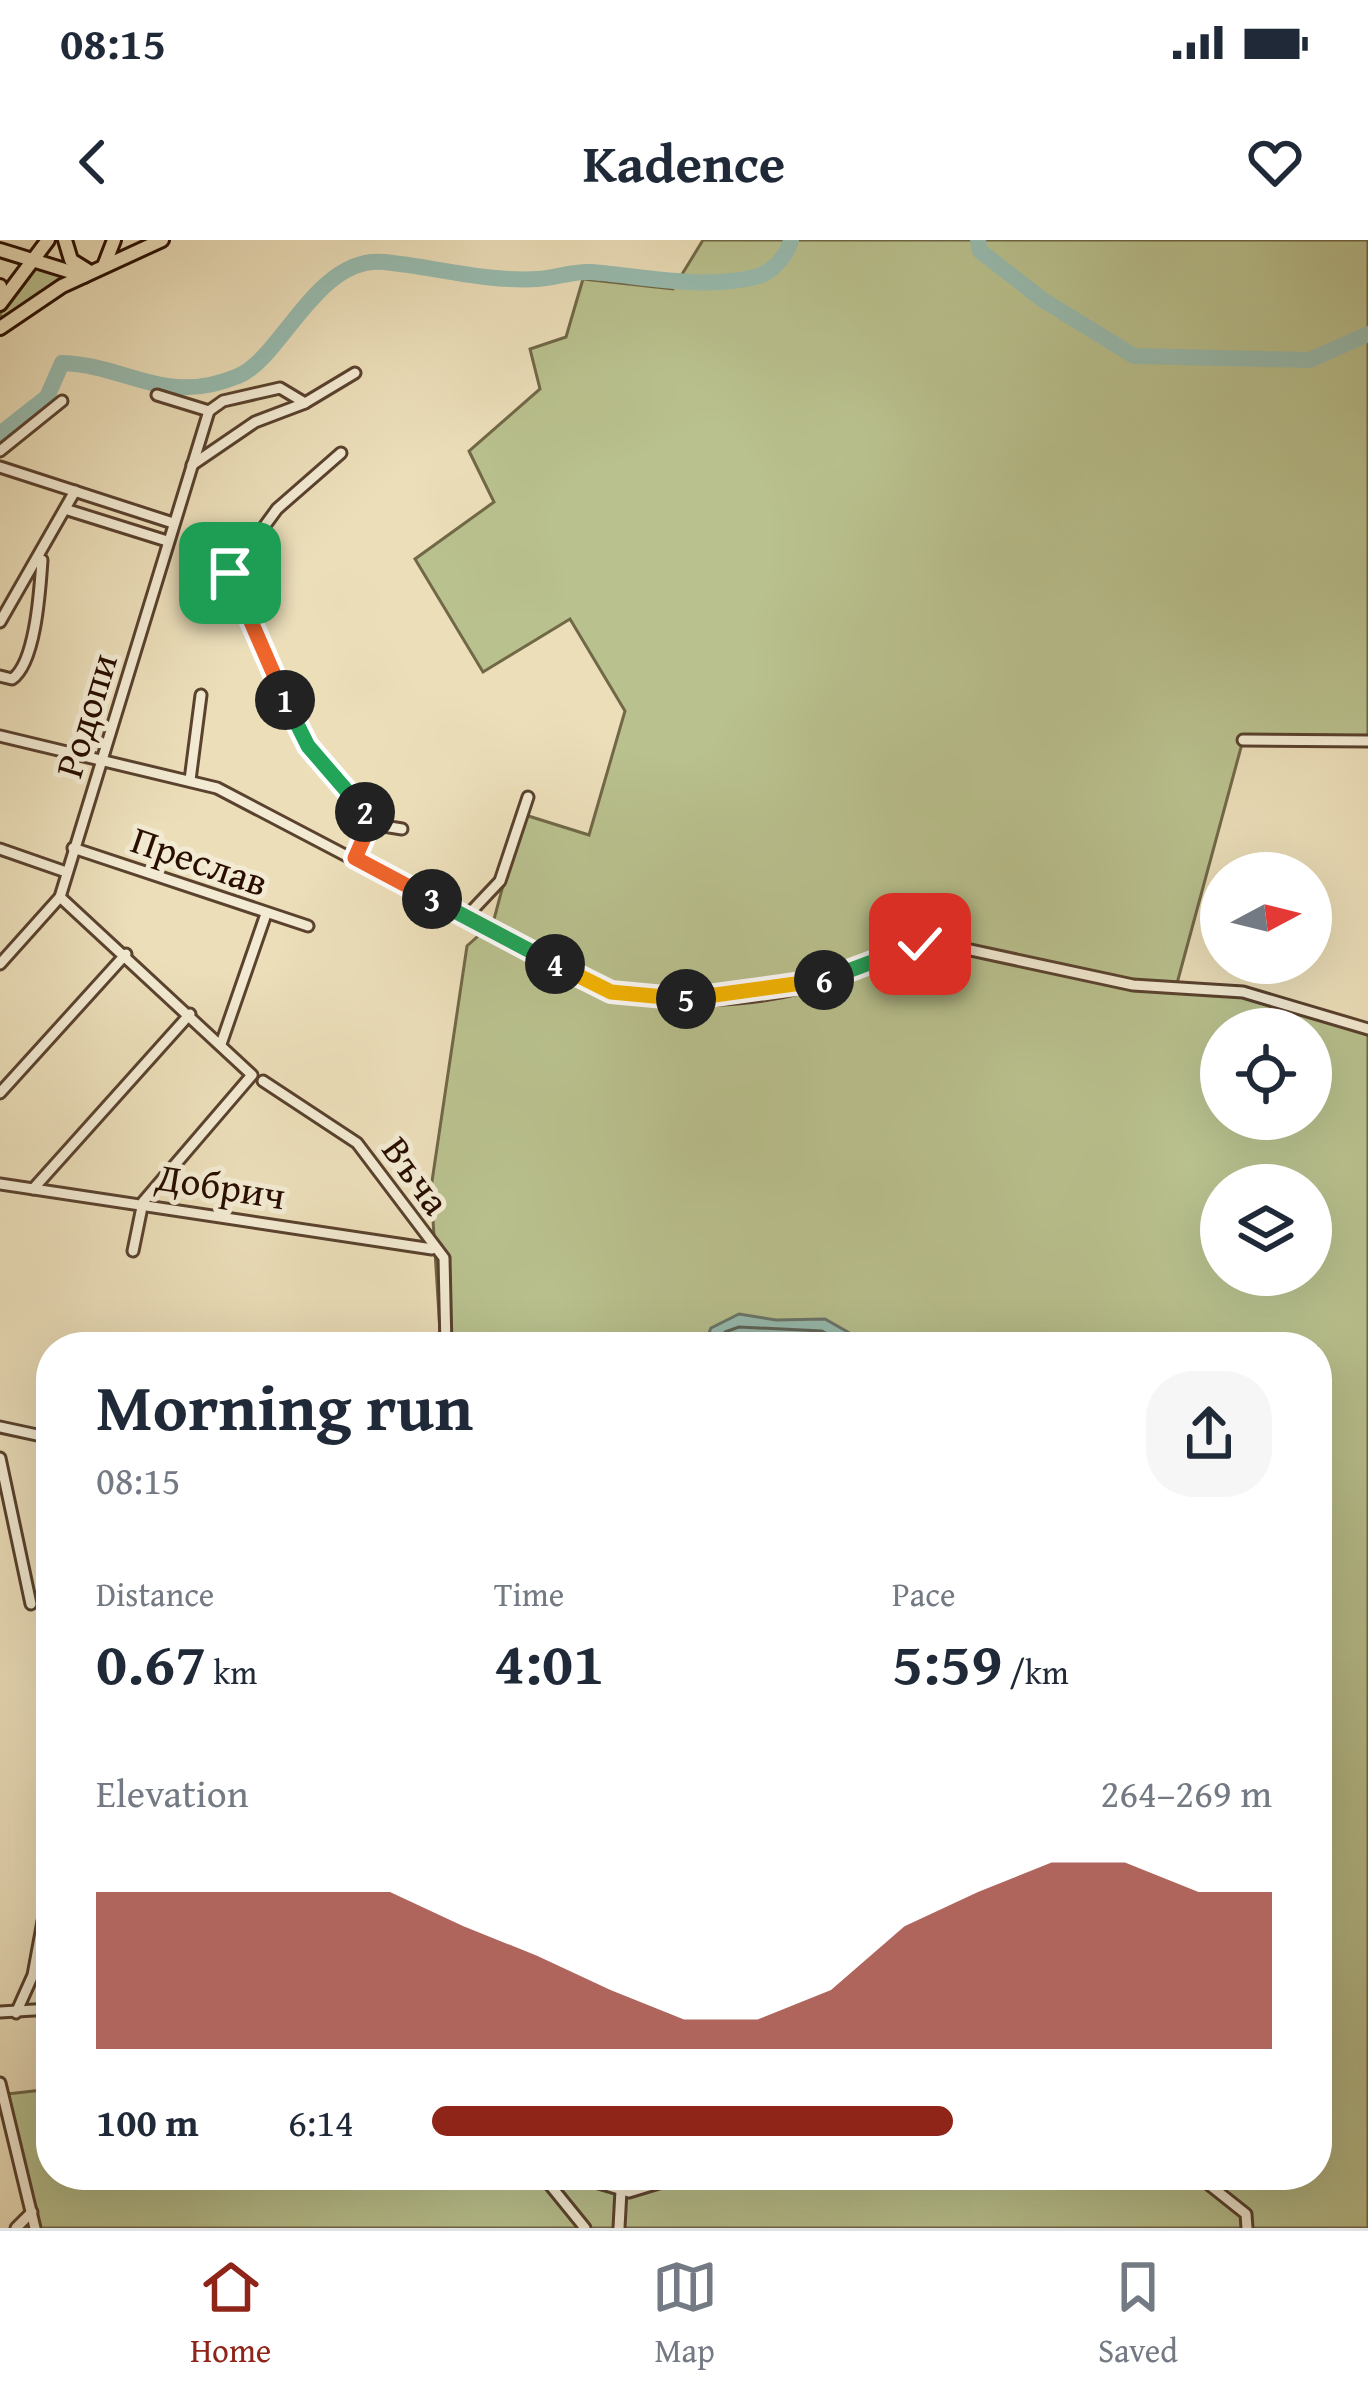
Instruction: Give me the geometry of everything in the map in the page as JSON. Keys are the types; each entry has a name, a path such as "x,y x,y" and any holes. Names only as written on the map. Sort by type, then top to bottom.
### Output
{"main road":[{"path":"0,304 48,240"},
{"path":"65,240 74,263 94,271"},
{"path":"94,271 114,240"},
{"path":"0,328 94,271 162,240"},
{"path":"0,250 94,271"}],"street":[{"path":"192,465 255,422 305,403 355,373"},
{"path":"157,395 209,411 245,395 280,388 305,403"},
{"path":"245,395 255,422"},
{"path":"0,451 62,401"},
{"name":"Родопи","path":"0,964 60,897 209,411"},
{"path":"340,453 277,509 230,573 308,746 370,824 402,829"},
{"path":"0,467 173,523"},
{"path":"0,622 75,491"},
{"path":"68,510 167,541"},
{"path":"0,676 12,679 22,670 35,625 43,554"},
{"path":"190,781 201,695"},
{"path":"0,736 103,765 217,788 595,986 648,999 792,988 906,946 938,943 1133,985 1243,992 1368,1028"},
{"path":"1243,740 1368,741"},
{"path":"466,917 500,881 528,797"},
{"path":"355,858 370,824"},
{"name":"Преслав","path":"73,848 308,926"},
{"path":"0,849 66,872"},
{"name":"Въча","path":"60,897 258,1078 357,1143 446,1264 446,1332"},
{"path":"221,1044 266,914"},
{"path":"0,1093 126,954"},
{"path":"32,1189 190,1014"},
{"path":"133,1251 142,1202 258,1078"},
{"name":"Добрич","path":"0,1184 432,1249"},
{"path":"0,1427 36,1435"},
{"path":"0,1458 31,1604"},
{"path":"16,2013 36,1960"},
{"path":"0,2012 36,2011"},
{"path":"0,2083 35,2228"},
{"path":"554,2190 585,2228"},
{"path":"619,2228 621,2190"},
{"path":"1216,2190 1246,2214 1247,2228"},
{"path":"16,2228 32,2212"}],"green space":[{"path":"703,240 1368,240 1368,743 1243,740 1213,852 1200,852 1200,899 1176,987 1243,992 1304,1008 1200,1008 1200,1140 1332,1140 1332,1015 1368,1025 1368,2228 35,2228 7,2094 36,2091 36,2190 1332,2190 1332,1332 440,1332 431,1188 467,946 487,928 563,967 493,923 522,814 589,835 625,711 570,619 483,672 415,559 494,502 469,451 540,389 530,349 566,337 583,279 673,289"},
{"path":"32,263 70,276 1,318 0,314"}],"water":[{"path":"739,1314 776,1320 825,1319 848,1332 709,1332"}],"waterway":[{"path":"0,434 47,397 62,363 167,386 212,384 238,376 270,350 320,291 360,264 384,262 518,279 591,272 673,281 735,281 767,272 783,258 791,240"},
{"path":"978,240 980,251 1043,300 1134,356 1310,360 1368,334"}],"route":[{"path":"230,573 267,666 308,746 367,815 370,824 355,858 369,866 595,986 625,996 672,1000 792,988 920,944"}]}
